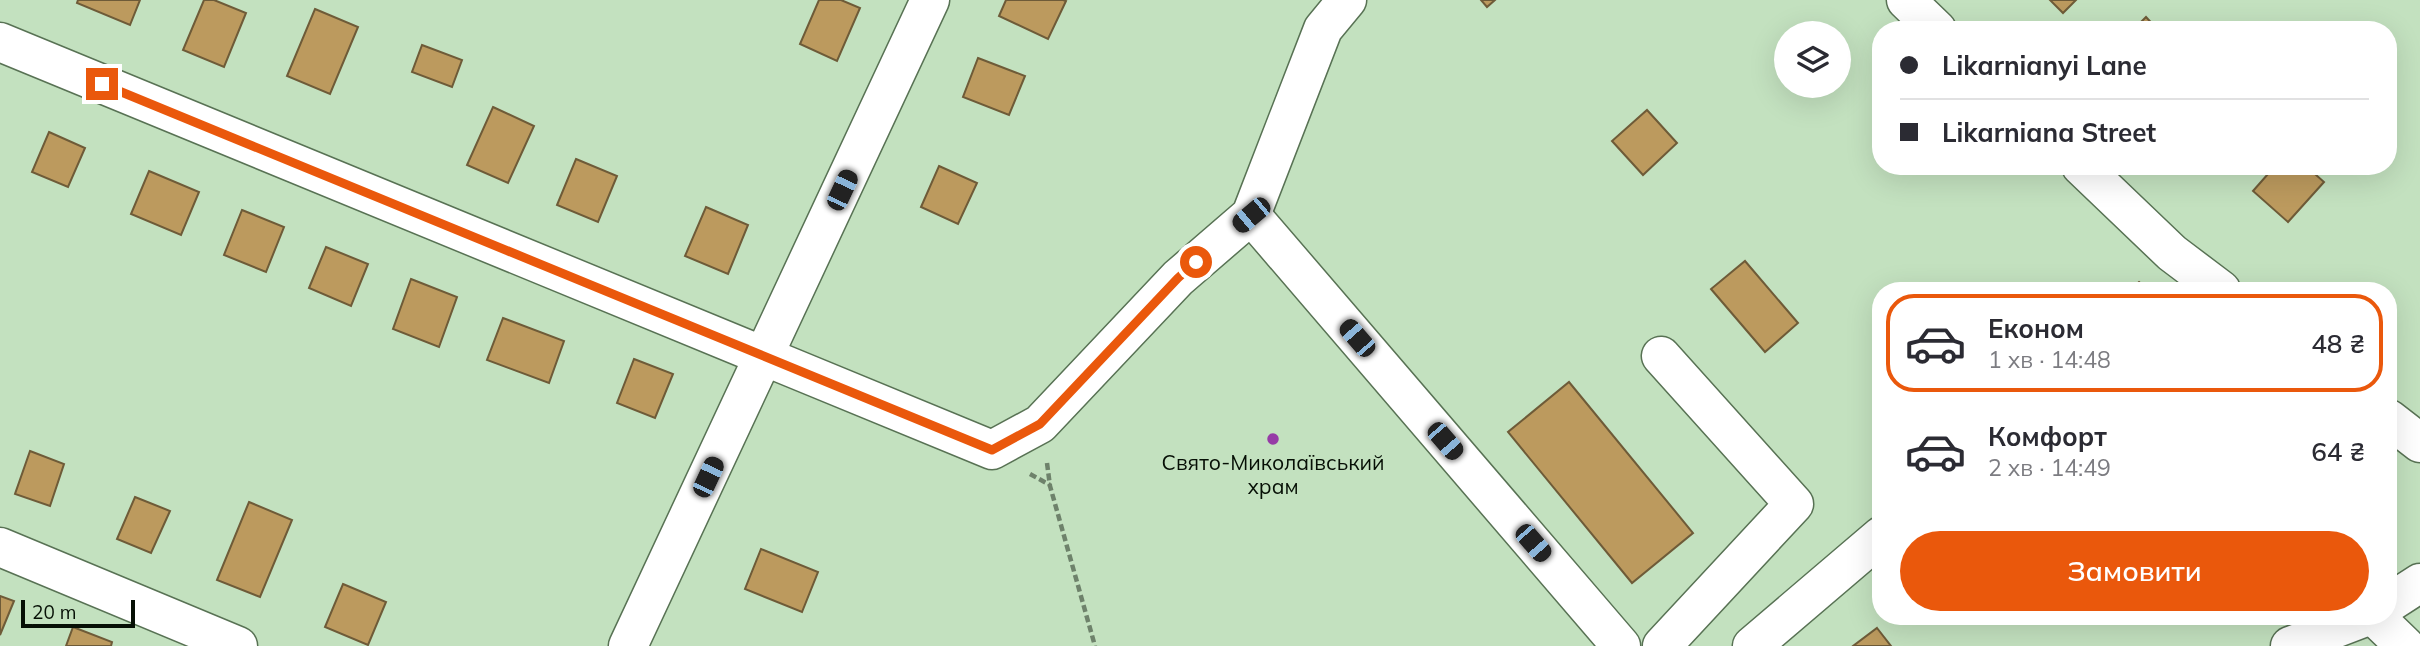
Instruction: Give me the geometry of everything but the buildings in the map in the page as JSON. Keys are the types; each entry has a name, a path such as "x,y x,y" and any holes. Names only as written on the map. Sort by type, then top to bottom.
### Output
{"street":[{"path":"628,646 930,0"},
{"path":"0,42 992,450 1040,424 1178,278 1251,215 1323,29 1347,0"},
{"path":"1906,0 1928,21"},
{"path":"2090,175 2172,253 2210,282"},
{"path":"1251,215 1621,646"},
{"path":"1661,356 1794,504 1662,646"},
{"path":"2397,425 2420,443"},
{"path":"1752,646 1872,544"},
{"path":"0,547 238,646"},
{"path":"2397,598 2420,583"},
{"path":"2290,646 2345,625"},
{"path":"2383,625 2405,646"}],"path":[{"path":"1040,424 1050,486 1095,646"}],"place":[{"name":"Свято-Миколаївський храм","path":"1273,439"}],"route":[{"path":"102,84 992,450 1040,424 1196,262"}]}
